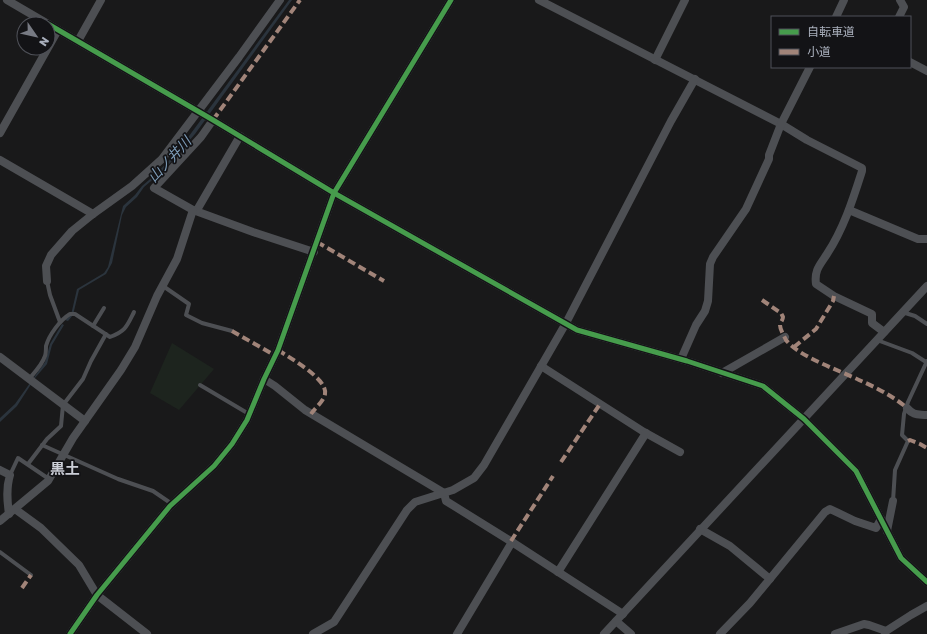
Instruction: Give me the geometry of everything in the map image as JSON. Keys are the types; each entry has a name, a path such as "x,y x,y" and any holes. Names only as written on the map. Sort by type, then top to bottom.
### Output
{"street":[{"path":"7,0 34,16"},
{"path":"78,41 101,0"},
{"path":"47,281 46,266 51,255 72,231 132,186 162,159 280,0"},
{"path":"70,634 98,595 172,504 214,466 232,444 249,414 278,350 334,193 451,0"},
{"path":"539,0 781,124 807,140 862,168 841,230 818,266 815,276 816,284 834,296 872,314 872,323 884,332"},
{"path":"655,60 685,0"},
{"path":"836,16 844,0"},
{"path":"899,16 904,6 900,0"},
{"path":"0,133 58,30 213,120 334,193 577,330 681,359 763,386 804,419 856,471 882,518 901,558 913,571 927,582"},
{"path":"911,63 927,71"},
{"path":"681,359 696,325 705,311 708,301 710,264 713,257 746,209 769,159 769,154 781,124 809,68"},
{"path":"312,634 334,622 407,510 415,502 453,490 474,478 484,466 566,324 671,121 695,80"},
{"path":"213,120 201,137 154,188 195,210 253,232 314,252"},
{"path":"0,521 49,480 85,421 136,347 163,286 177,259 195,210 240,136"},
{"path":"0,161 93,214"},
{"path":"849,210 918,238 927,239"},
{"path":"604,634 927,286"},
{"path":"722,372 785,337"},
{"path":"0,357 85,421"},
{"path":"541,366 646,433 680,452"},
{"path":"264,379 305,410 444,493 446,501 623,614"},
{"path":"907,408 915,415 927,415"},
{"path":"558,572 646,433"},
{"path":"0,470 10,475 7,485 7,501 12,512 41,528 79,566 98,595 147,634"},
{"path":"887,531 893,501"},
{"path":"720,634 750,603 825,512 830,509 855,521 876,528 882,518"},
{"path":"700,529 730,546 770,578"},
{"path":"457,634 512,542"},
{"path":"835,634 864,624 886,632 927,606"},
{"path":"616,622 631,634"}],"lane":[{"path":"47,281 50,295 60,322"},
{"path":"163,286 189,304 186,315 202,323 232,331"},
{"path":"93,326 104,308"},
{"path":"29,380 40,366 45,356 47,345 60,322 70,314 75,314 110,337 120,333 126,328 134,312"},
{"path":"902,312 915,316 927,324"},
{"path":"28,464 47,439 61,426 63,405 83,379 91,360 106,334"},
{"path":"876,340 912,353 926,362 904,414 902,435 908,441 895,470 893,501"},
{"path":"200,385 249,414"},
{"path":"42,445 118,479 153,491 172,504"},
{"path":"10,475 18,458 49,480"},
{"path":"0,552 31,575"}],"shaded area":[{"path":"289,0 292,0 195,134 164,170 144,187 137,197 126,207 122,215 112,263 106,274 79,290 73,315 68,321 65,320 71,315 77,289 104,273 108,267 123,206 178,151"},
{"path":"62,324 64,325 52,345 47,364 35,378 17,406 0,422 0,418 15,404 45,362 50,344"},
{"path":"172,343 214,369 179,410 150,393"}],"marked path":[{"path":"213,120 300,0"},
{"path":"317,242 384,281"},
{"path":"794,347 816,329 833,301 834,296"},
{"path":"762,300 781,313 783,319 780,324 786,340 800,352 820,363 878,389 907,408"},
{"path":"232,331 276,356"},
{"path":"278,350 299,363 321,382 325,394 323,399 311,414"},
{"path":"561,462 600,404"},
{"path":"908,441 910,440 927,448"},
{"path":"511,541 553,476"},
{"path":"22,588 31,575"}],"cycle path":[{"path":"70,634 97,595 170,506 214,466 232,444 247,420 278,350 334,193 451,0"},
{"path":"56,29 213,120 334,193 577,330 687,361 763,386 804,419 856,471 901,558 927,582"}],"district":[{"name":"黒土","path":"65,468"}],"water label":[{"name":"山ノ井川","path":"169,159"}]}
